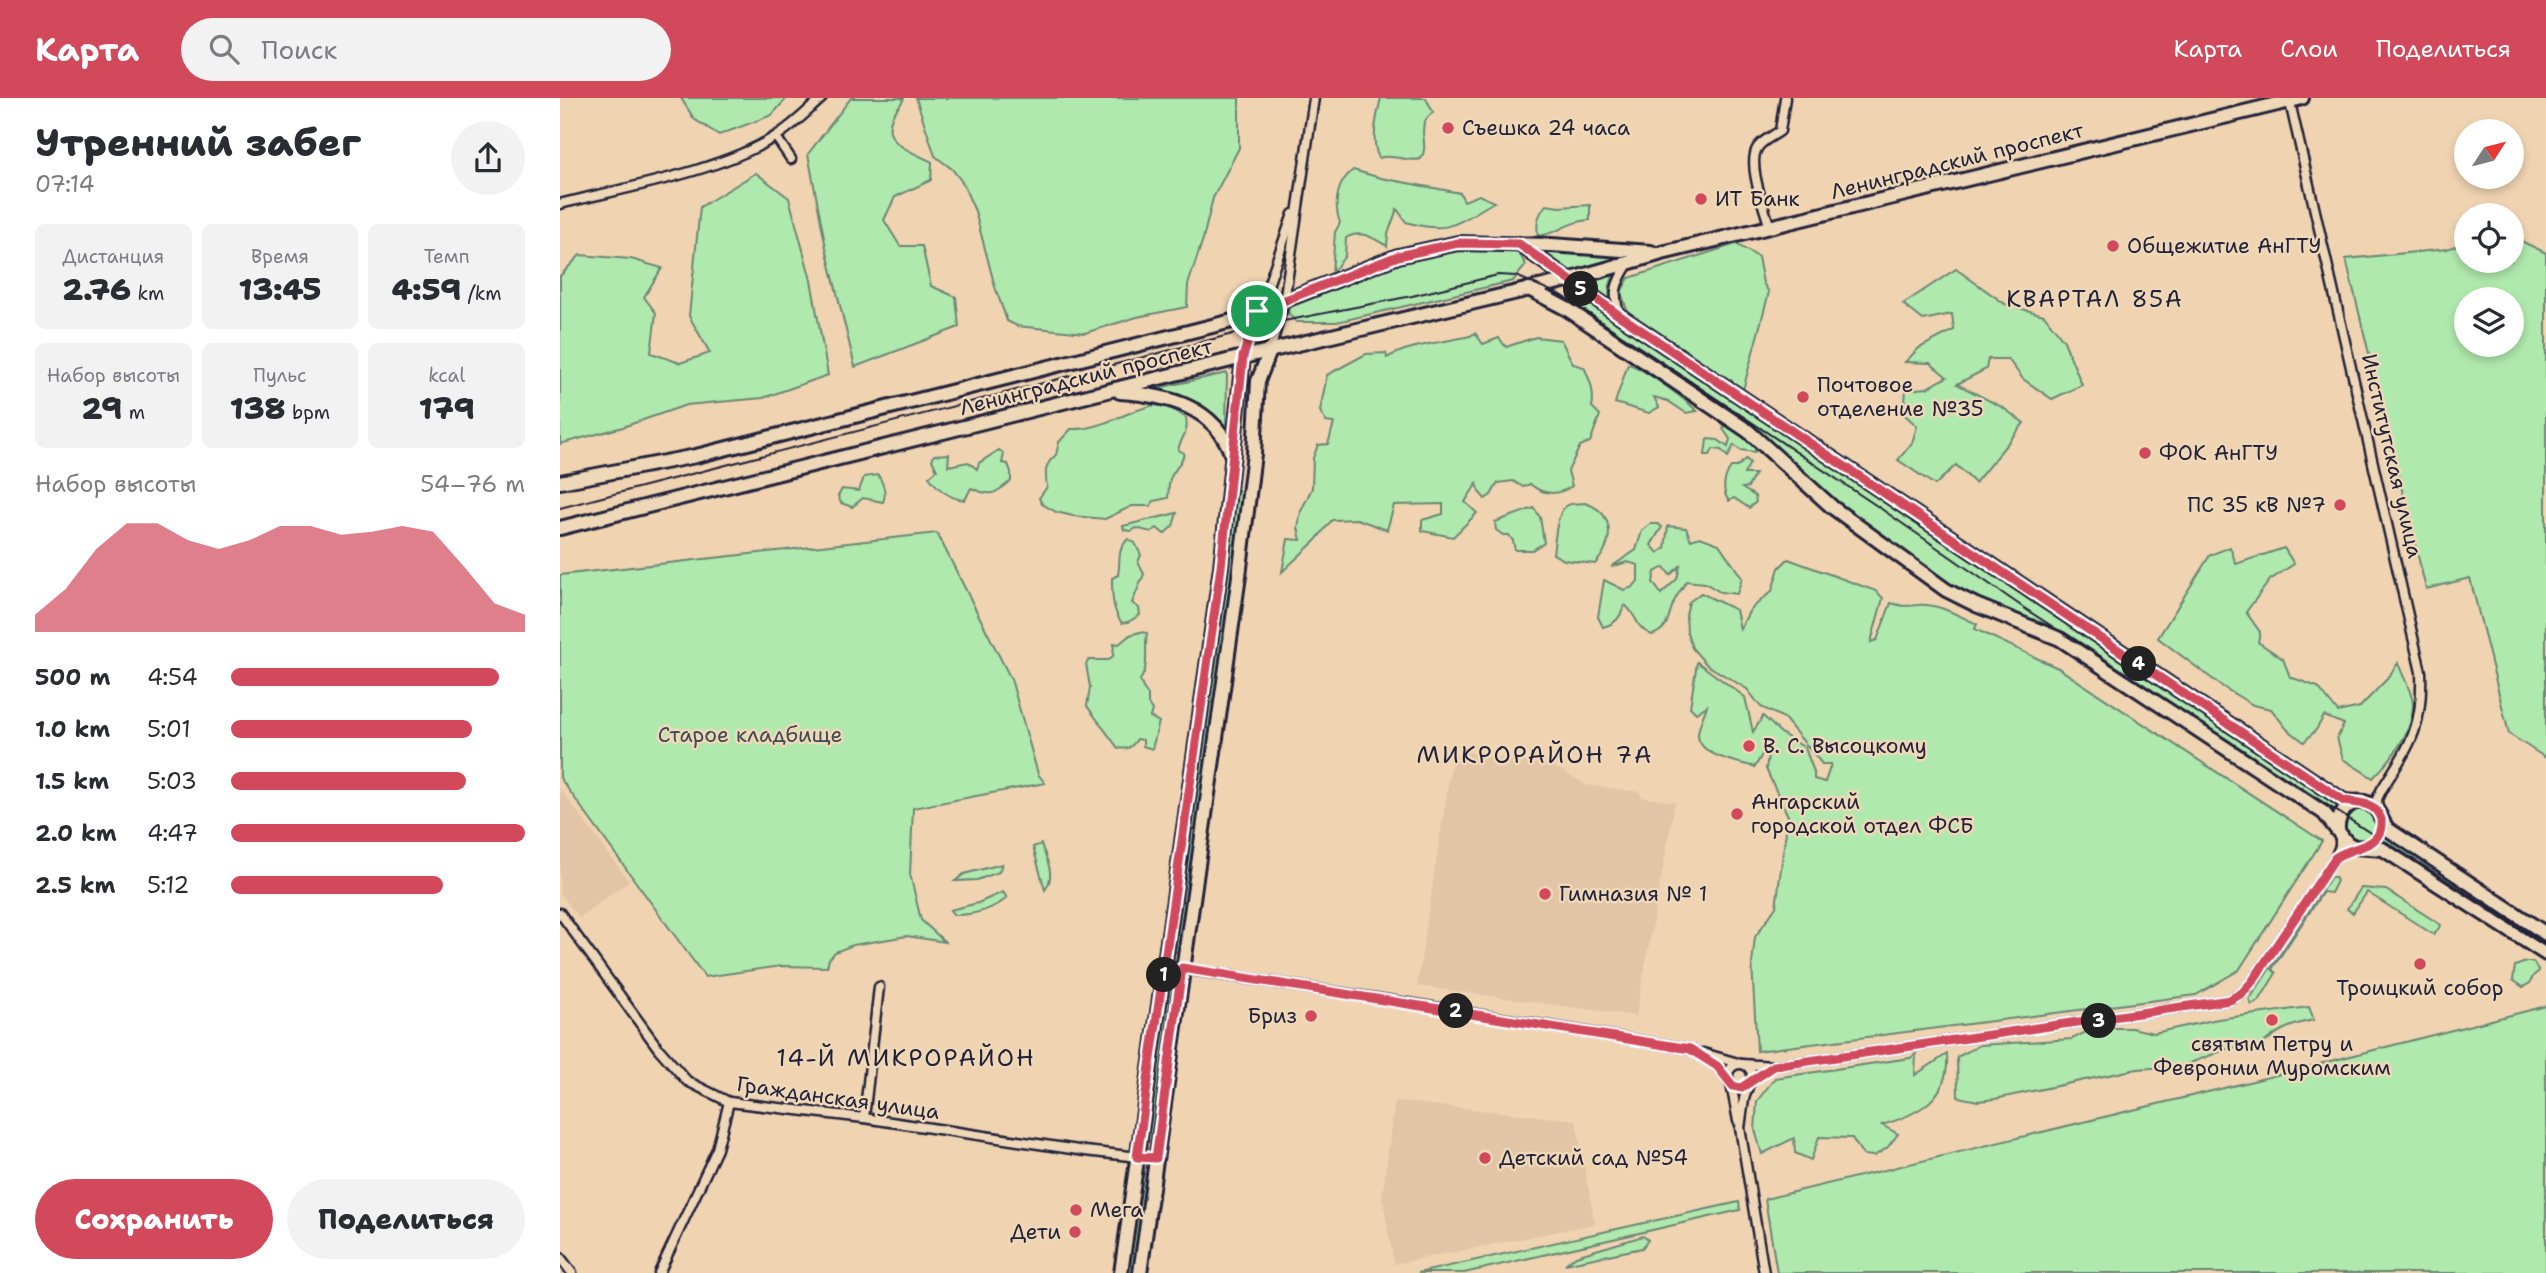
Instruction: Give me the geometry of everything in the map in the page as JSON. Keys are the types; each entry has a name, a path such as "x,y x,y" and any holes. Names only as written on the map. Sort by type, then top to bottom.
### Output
{"main road":[{"name":"Ленинградский проспект","path":"560,527 2294,99"},
{"name":"Ленинградский проспект","path":"560,482 695,457 1232,321 1398,256 1458,243 1662,253"},
{"path":"1519,244 1620,316 2344,801 2370,804 2383,821 2546,934"},
{"path":"1529,289 1567,309 1748,431 1832,507 1946,590 2060,639 2324,813 2347,843 2383,849 2546,954"},
{"path":"1140,1273 1182,968 1214,764 1250,487 1258,382 1270,351"},
{"path":"1121,1273 1221,567 1243,357"},
{"path":"1109,391 1161,396 1191,407 1219,430 1234,460"},
{"path":"1231,483 1250,487"},
{"path":"2339,832 2339,816 2354,803"},
{"path":"2360,847 2377,839 2383,821"}],"street":[{"path":"560,204 696,169 748,152 776,137 822,98"},
{"path":"1270,351 1284,302 1314,98"},
{"path":"1770,228 1758,187 1753,156 1760,144 1780,131 1785,98"},
{"name":"Институтская улица","path":"2294,99 2421,672 2422,701 2416,732 2382,789 2377,803 2383,821"},
{"path":"776,137 791,159"},
{"path":"1243,357 1299,198"},
{"path":"1620,316 1614,300 1614,288 1629,263"},
{"path":"2354,803 2370,799 2382,789"},
{"path":"1165,966 1690,1049 1741,1063 1774,1066 2230,1000 2242,993 2252,982 2335,858 2340,846 2339,832"},
{"path":"2335,858 2346,850 2360,847"},
{"name":"Гражданская улица","path":"560,913 658,1048 687,1081 729,1102 1156,1158"},
{"path":"864,1118 879,987"},
{"path":"1690,1049 1713,1062 1730,1081 1741,1088 1774,1066"},
{"path":"1741,1063 1730,1068 1730,1081 1744,1148 1764,1273"},
{"path":"1740,1128 1751,1070 1741,1063"},
{"path":"659,1273 717,1149 729,1102"},
{"path":"560,1257 572,1273"}],"shaded area":[{"name":"Гимназия № 1","path":"1465,752 1555,767 1587,785 1640,792 1641,797 1675,802 1636,1016 1417,986 1452,759"},
{"path":"560,788 629,881 579,918 560,893"},
{"name":"Детский сад №54","path":"1395,1101 1576,1120 1595,1224 1394,1264 1382,1196"}],"green space":[{"path":"681,98 787,98 772,115 719,135 694,119"},
{"path":"851,98 904,98 892,117 891,134 901,146 932,162 931,180 895,197 884,220 900,246 922,246 931,286 956,297 959,327 855,367 826,248 808,154"},
{"path":"916,98 1239,98 1239,148 1213,198 1188,285 1187,307 1137,317 1085,333 1017,326 1007,321 975,211 962,182 952,169 935,156"},
{"path":"1381,98 1426,98 1433,112 1424,124 1424,152 1421,159 1379,158 1375,136"},
{"path":"1353,170 1460,193 1464,201 1479,195 1494,202 1453,225 1443,227 1406,222 1397,209 1388,234 1387,246 1362,234 1351,235 1346,238 1345,256 1332,273 1335,232 1340,223 1338,194 1343,181"},
{"path":"756,173 789,198 811,280 828,375 763,398 686,405 623,427 560,444 560,276 580,255 631,259 662,268 644,297 656,313 651,353 680,363 710,353 689,316 700,207"},
{"path":"1546,205 1590,205 1590,220 1538,236 1538,219"},
{"path":"2524,242 2546,253 2546,758 2509,734 2470,578 2426,589 2346,259 2454,246 2454,273 2524,273"},
{"path":"1736,244 1758,257 1763,283 1769,292 1743,390 1629,316 1621,292 1629,278"},
{"path":"1516,248 1526,265 1513,281 1337,322 1296,322 1288,313 1289,305 1387,265 1445,252"},
{"path":"1533,249 1634,256 1569,274"},
{"path":"1956,269 2005,304 2044,315 2064,341 2082,385 2052,399 2023,379 2008,359 1988,359 1986,369 1957,384 2002,407 2024,423 1975,483 1956,465 1935,485 1898,460 1912,443 1917,426 1904,414 1906,390 1927,388 1947,377 1930,363 1905,362 1919,348 1954,330 1952,314 1923,320 1903,304"},
{"path":"1615,271 1609,288 1610,302 1580,282"},
{"path":"1574,290 2339,805 2333,814 2061,634 1961,590 1928,569 1804,480 1749,425 1566,301"},
{"path":"1475,333 1483,344 1499,338 1506,347 1536,337 1561,340 1573,364 1584,367 1593,397 1592,407 1600,415 1590,442 1580,446 1568,471 1572,486 1550,493 1530,484 1523,487 1513,481 1498,483 1491,495 1485,499 1479,492 1477,483 1465,502 1477,513 1453,537 1422,531 1422,520 1443,514 1443,504 1394,505 1387,530 1357,519 1332,520 1316,540 1282,572 1288,539 1301,540 1298,528 1301,511 1312,488 1313,458 1318,445 1328,444 1334,423 1326,422 1320,411 1327,375 1366,354 1386,353 1387,358 1416,347"},
{"path":"1628,364 1663,384 1697,411 1686,413 1668,401 1654,397 1659,407 1649,413 1615,403"},
{"path":"1227,373 1226,427 1201,404 1158,388"},
{"path":"1155,405 1179,413 1186,418 1187,424 1178,450 1184,453 1170,479 1168,498 1154,501 1150,506 1132,506 1105,519 1056,512 1042,504 1039,498 1047,487 1047,465 1056,455 1059,442 1071,429 1093,427"},
{"path":"1726,423 1756,447 1755,452 1740,450 1734,445 1728,457 1721,450 1713,449 1710,455 1705,455 1707,439 1718,440 1728,447 1730,439 1723,429"},
{"path":"999,450 1004,454 1002,463 1008,464 1011,481 996,492 983,493 971,488 965,500 955,498 936,486 929,477 937,470 932,460 934,455 949,454 948,466 968,462 977,469 979,463"},
{"path":"1746,459 1750,463 1744,474 1755,474 1748,487 1742,488 1755,496 1756,502 1749,508 1734,498 1729,501 1724,488 1731,467 1737,467"},
{"path":"878,475 884,488 883,502 863,498 852,507 841,503 838,496 842,489 859,491 864,477"},
{"path":"1236,490 1244,492 1179,952 1175,952"},
{"path":"1585,503 1602,514 1609,529 1606,547 1595,564 1564,560 1553,554 1557,526 1564,508"},
{"path":"1534,508 1540,517 1544,543 1532,550 1515,550 1509,535 1503,535 1496,530 1495,522"},
{"path":"1177,513 1173,526 1164,534 1157,528 1151,532 1136,528 1132,531 1124,530 1123,526"},
{"path":"1650,524 1662,527 1651,545 1658,553 1665,548 1668,526 1686,528 1691,540 1700,537 1719,544 1742,578 1737,594 1720,592 1705,583 1686,581 1675,599 1665,626 1658,632 1652,635 1646,632 1625,605 1612,624 1603,627 1598,617 1604,580 1624,590 1633,587 1638,581 1638,565 1627,562 1611,567 1636,550 1642,531","holes":["1680,566 1677,579 1661,594 1653,582 1655,572 1664,567 1670,575"]},
{"name":"Старое кладбище","path":"937,533 1011,679 1038,774 1045,783 913,808 910,874 921,920 945,942 907,936 853,945 835,952 827,967 781,966 705,977 560,778 560,575"},
{"path":"1128,539 1135,543 1141,555 1138,562 1144,574 1132,603 1139,608 1140,615 1122,623 1114,607 1112,578 1118,575 1120,552"},
{"path":"2230,547 2236,564 2284,548 2294,564 2270,580 2246,612 2260,632 2258,642 2283,659 2290,677 2318,687 2338,712 2360,707 2387,679 2398,663 2411,695 2412,715 2400,745 2373,778 2343,759 2337,738 2344,724 2324,716 2316,730 2304,742 2287,729 2271,709 2253,705 2223,687 2158,638 2210,555"},
{"path":"1788,559 1876,591 1883,598 1871,642 1877,640 1891,603 1933,606 1956,614 1977,624 1975,629 2058,668 2322,841 2239,970 2196,995 1757,1051 1752,964 1755,937 1776,907 1788,816 1766,769 1769,748 1765,749 1755,767 1711,753 1699,742 1698,734 1707,706 1696,713 1690,707 1697,662 1745,697 1753,732 1763,716 1781,733 1805,748 1814,779 1825,782 1831,764 1822,764 1784,718 1761,707 1747,689 1707,665 1692,648 1686,615 1689,602 1701,593 1736,610 1740,629 1750,610 1772,591 1779,568"},
{"path":"1147,633 1146,664 1140,680 1148,695 1148,704 1152,710 1150,717 1159,722 1152,749 1143,746 1143,740 1137,739 1124,749 1118,748 1087,706 1090,687 1086,664 1089,660 1108,660 1113,656 1114,643 1119,644 1130,635"},
{"path":"2360,804 2372,809 2380,826 2375,838 2366,844 2345,838 2341,816"},
{"path":"2386,836 2546,941 2546,951 2381,843"},
{"path":"1041,844 1050,873 1045,890 1033,847"},
{"path":"1002,864 999,872 977,880 955,881 964,874"},
{"path":"2331,877 2335,877 2337,881 2331,893 2323,892 2272,969 2276,973 2259,1001 2252,1005 2249,1000"},
{"path":"2361,888 2386,890 2441,925 2434,935 2367,892 2353,913 2347,909"},
{"path":"1003,892 1007,898 982,911 954,915 950,910 978,903"},
{"path":"2533,962 2539,971 2530,983 2523,987 2513,980 2515,966"},
{"path":"1170,984 1175,985 1152,1141 1147,1140"},
{"path":"2546,1006 2546,1273 1777,1273 1765,1199 2257,1080"},
{"path":"2309,1007 2314,1020 2283,1030 2256,1050 2230,1048 2182,1066 2137,1069 1995,1099 1978,1101 1958,1097 1957,1057 1980,1045 2072,1039 2094,1028 2132,1028 2154,1033 2218,1019"},
{"path":"1916,1054 1915,1075 1947,1054 1947,1069 1943,1082 1930,1102 1908,1115 1882,1125 1898,1134 1887,1148 1874,1156 1863,1155 1852,1138 1819,1137 1811,1160 1795,1153 1794,1138 1762,1154 1755,1130 1757,1101 1775,1078 1910,1058"},
{"path":"1142,1174 1148,1175 1134,1273 1128,1273"},
{"path":"1739,1202 1740,1210 1464,1273 1418,1273"},
{"path":"1643,1236 1648,1240 1642,1248 1565,1264 1576,1256"}],"tram line":[{"path":"560,508 1279,322 1412,296 1498,275 1516,276 1563,296 1880,508 2024,608 2546,947"}],"place":[{"name":"Съешка 24 часа","path":"1448,128"},
{"name":"ИТ Банк","path":"1701,199"},
{"name":"Общежитие АнГТУ","path":"2113,246"},
{"name":"Почтовое отделение №35","path":"1803,397"},
{"name":"ФОК АнГТУ","path":"2145,453"},
{"name":"ПС 35 кВ №7","path":"2340,505"},
{"name":"В. С. Высоцкому","path":"1749,746"},
{"name":"Ангарский городской отдел ФСБ","path":"1737,814"},
{"name":"Гимназия № 1","path":"1545,894"},
{"name":"Троицкий собор","path":"2420,964"},
{"name":"Бриз","path":"1311,1016"},
{"name":"святым Петру и Февронии Муромским","path":"2272,1020"},
{"name":"Детский сад №54","path":"1485,1158"},
{"name":"Мега","path":"1076,1210"},
{"name":"Дети","path":"1075,1232"}],"district":[{"name":"КВАРТАЛ 85А","path":"2095,299"},
{"name":"МИКРОРАЙОН 7А","path":"1535,755"},
{"name":"14-Й МИКРОРАЙОН","path":"906,1058"}],"route":[{"path":"1458,243 1519,244 1620,316 2344,801 2370,804 2381,819 2380,834 2370,845 2346,850 2335,858 2252,982 2242,993 2230,1000 1774,1066 1741,1088 1733,1086 1717,1066 1690,1049 1182,968 1156,1158 1137,1157 1221,567 1243,357 1257,311 1398,256 1458,243"}]}
